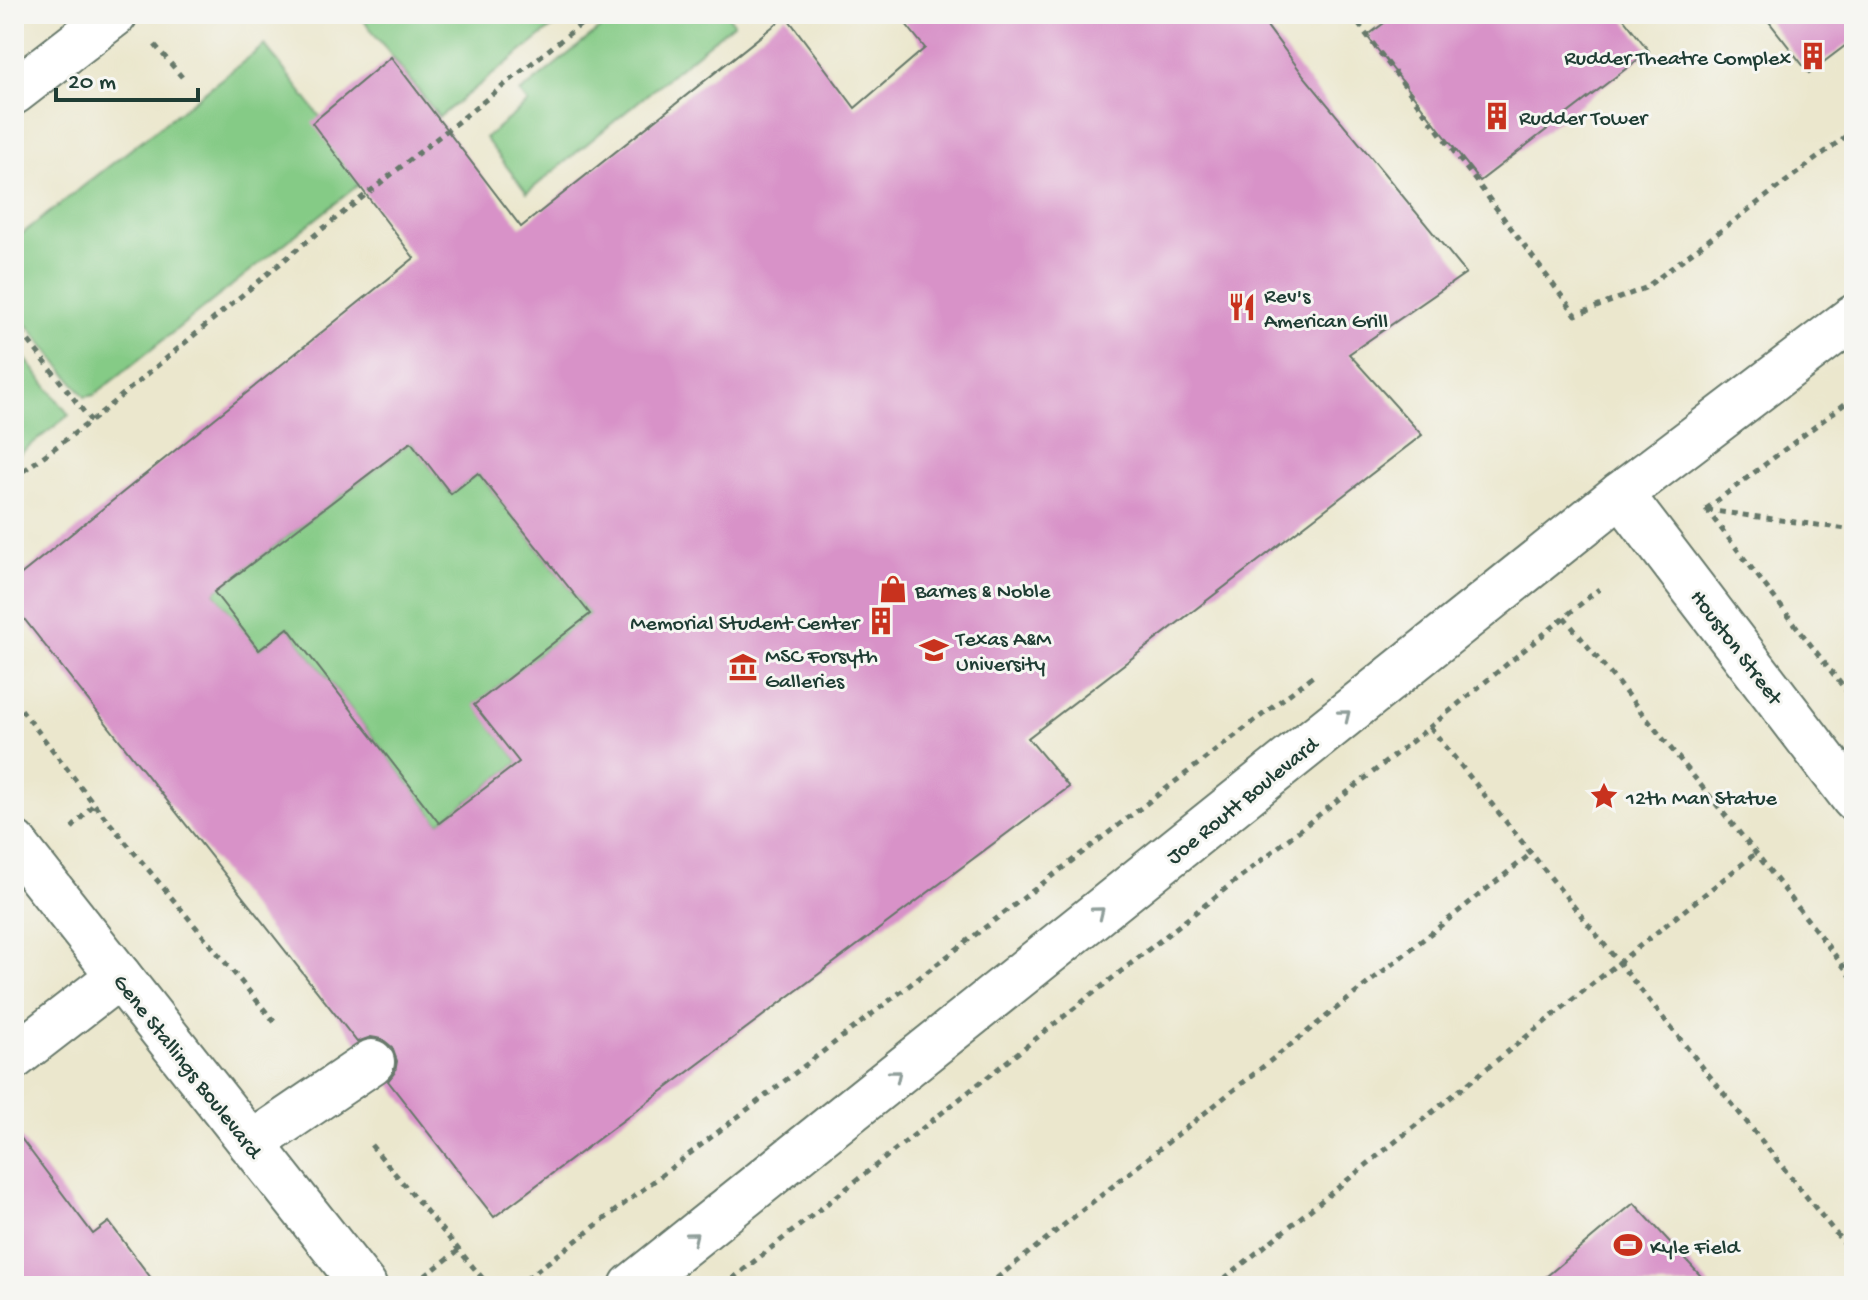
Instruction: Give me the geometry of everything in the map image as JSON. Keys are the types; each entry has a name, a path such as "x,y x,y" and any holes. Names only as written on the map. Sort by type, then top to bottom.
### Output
{"street":[{"path":"14,92 115,14"},
{"name":"Joe Routt Boulevard","path":"632,1286 1621,494 1854,317"},
{"name":"Houston Street","path":"1621,494 1854,799"},
{"name":"Gene Stallings Boulevard","path":"14,843 364,1286"},
{"path":"14,1057 119,976"},
{"path":"251,1144 372,1062"}],"path":[{"path":"14,478 91,421 306,242 594,14"},
{"path":"1351,14 1576,315 1645,288 1854,130"},
{"path":"155,45 182,77"},
{"path":"14,322 91,421"},
{"path":"1706,509 1854,397"},
{"path":"1706,509 1854,530"},
{"path":"1706,509 1854,701"},
{"path":"723,1286 1430,727 1599,589"},
{"path":"1564,617 1756,853 1854,980"},
{"path":"517,1286 1315,675"},
{"path":"14,700 94,804 277,1025"},
{"path":"1430,727 1854,1256"},
{"path":"72,828 94,804"},
{"path":"987,1286 1532,853"},
{"path":"1215,1286 1756,853"},
{"path":"14,975 22,987"},
{"path":"371,1145 489,1286"},
{"path":"425,1276 459,1250"}],"green space":[{"path":"359,14 569,14 439,117"},
{"path":"618,14 727,14 734,23 527,193 485,138 528,103 520,93"},
{"path":"265,45 367,178 94,395 85,397 14,308 14,240"},
{"path":"14,344 69,415 14,458"},
{"path":"411,442 451,494 478,473 590,614 475,705 519,762 439,823 288,628 259,650 214,592"}],"building":[{"name":"Memorial Student Center","path":"898,14 1258,14 1304,76 1466,273 1349,354 1422,435 1028,738 1069,787 494,1217 388,1081 395,1072 397,1061 392,1047 382,1039 371,1037 357,1042 14,606 14,580 414,258 312,123 391,57 521,227 786,16 855,108 925,48","holes":["411,442 451,494 478,473 590,614 474,705 519,762 439,823 288,628 259,650 214,592"]},
{"name":"Rudder Tower","path":"1396,14 1620,14 1649,51 1480,181 1367,36"},
{"name":"Rudder Theatre Complex","path":"1763,14 1854,14 1854,39 1809,73"},
{"path":"14,1129 93,1234 109,1222 157,1286 14,1286"},
{"name":"Kyle Field","path":"1634,1203 1710,1286 1535,1286"}],"place":[{"name":"Rudder Theatre Complex","path":"1813,56"},
{"name":"Rudder Tower","path":"1497,116"},
{"name":"Rev's American Grill","path":"1242,307"},
{"name":"Barnes & Noble","path":"893,589"},
{"name":"Memorial Student Center","path":"881,621"},
{"name":"Texas A&M University","path":"934,650"},
{"name":"MSC Forsyth Galleries","path":"743,667"},
{"name":"12th Man Statue","path":"1604,796"},
{"name":"Kyle Field","path":"1628,1245"}]}
